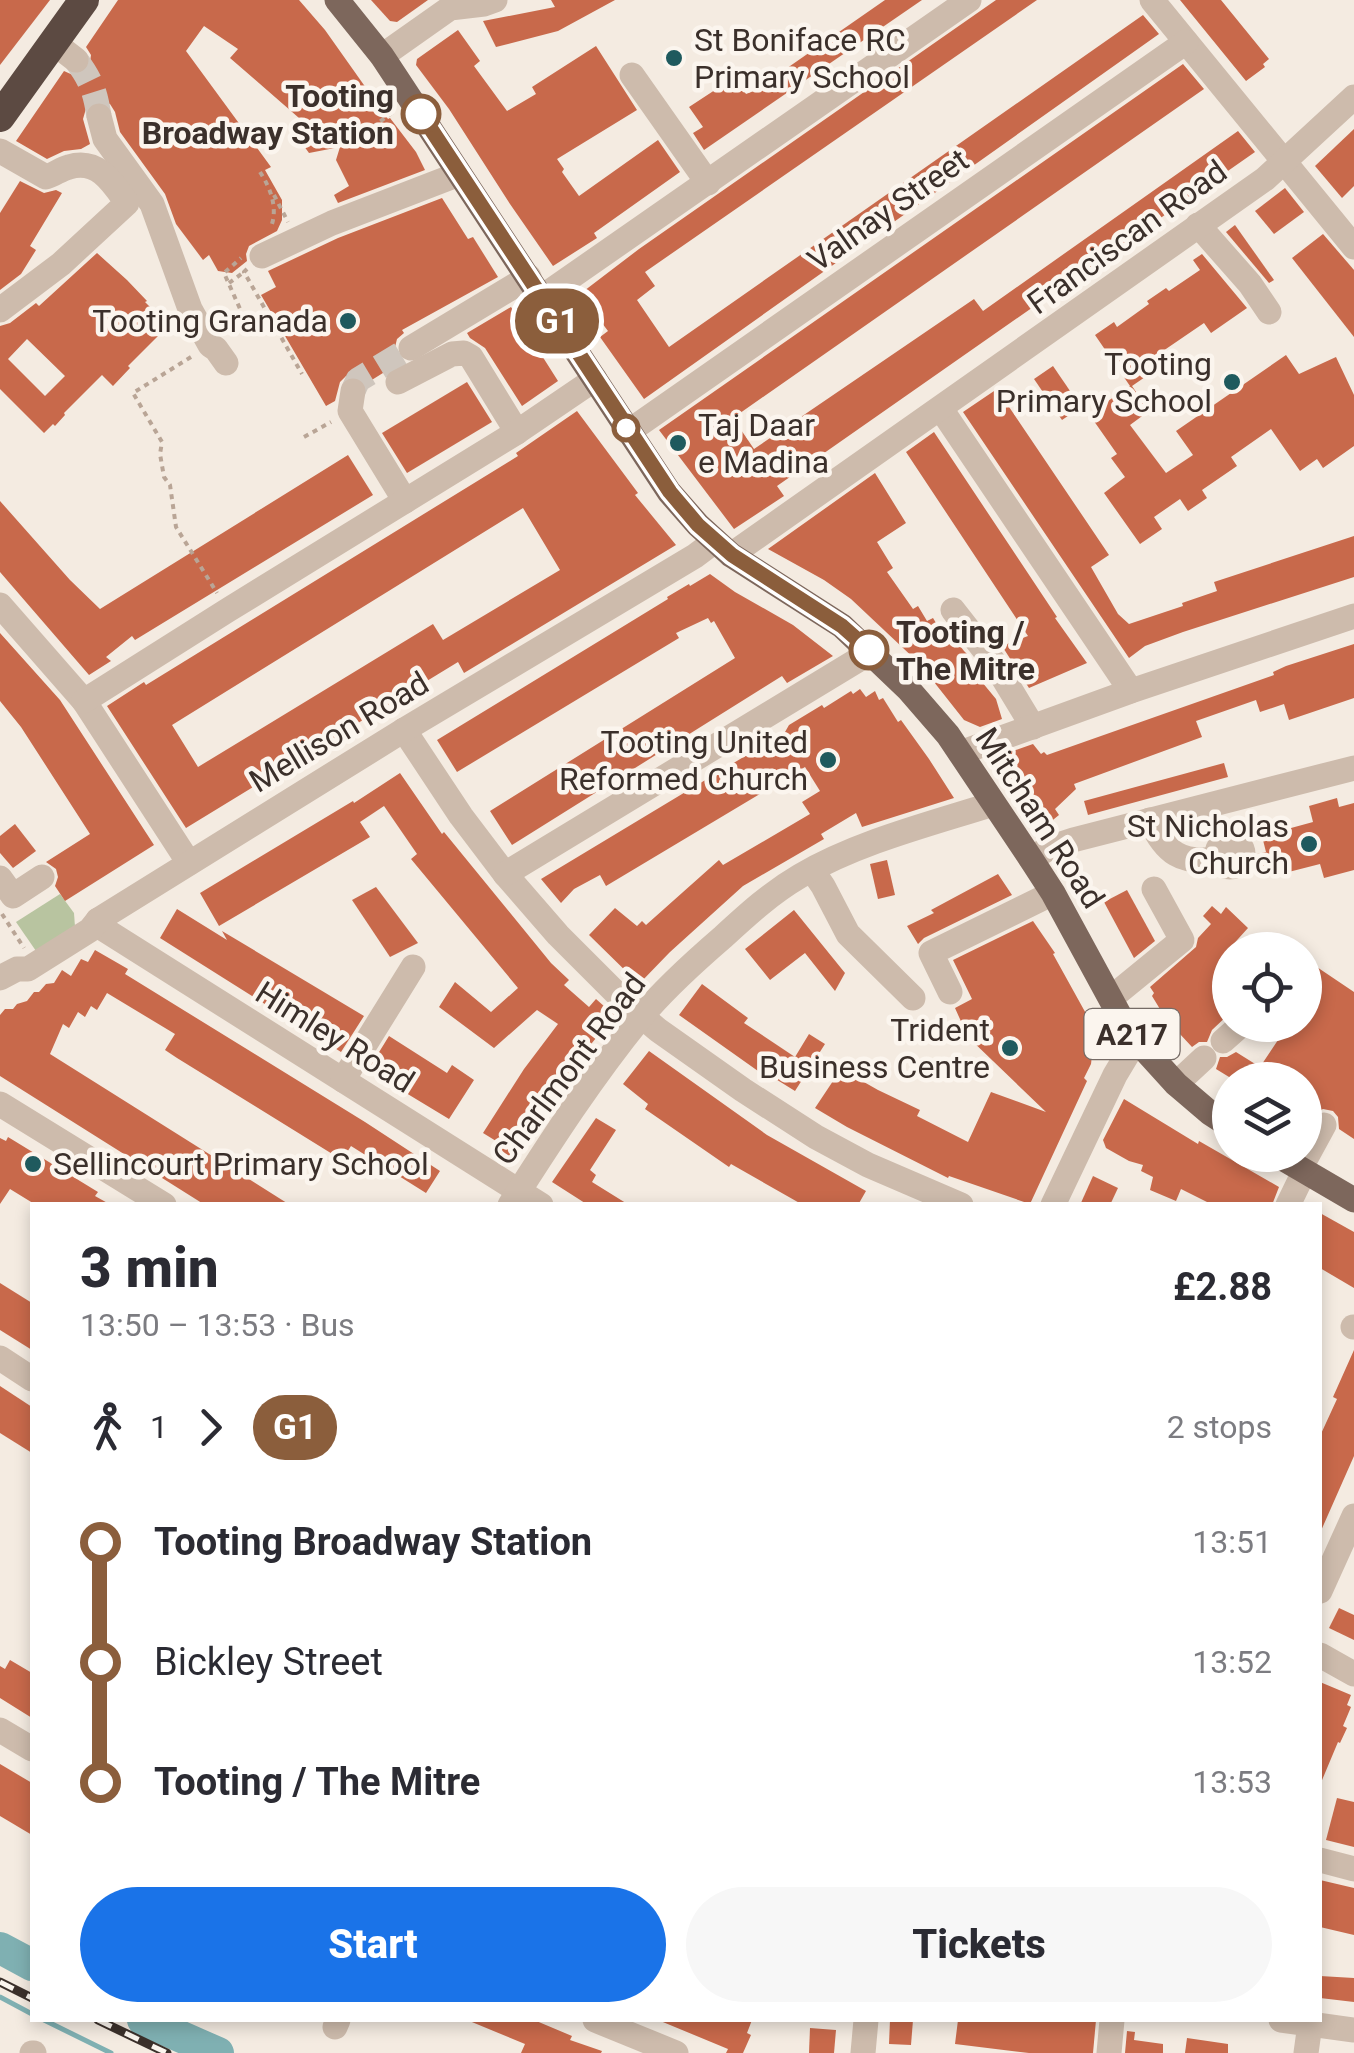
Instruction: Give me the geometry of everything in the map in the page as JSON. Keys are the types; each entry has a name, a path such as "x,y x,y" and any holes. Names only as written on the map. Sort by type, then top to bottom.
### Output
{"highway":[{"path":"4,104 65,51 84,0"}],"main road":[{"name":"Mitcham Road","path":"337,0 410,97 670,492 723,548 842,626 948,734 1053,893 1136,1040 1176,1084 1212,1114"},
{"path":"1305,1172 1354,1200"}],"street":[{"path":"382,56 452,4 495,0"},
{"path":"411,348 535,288 708,184 968,0"},
{"path":"1152,0 1354,247"},
{"name":"Valnay Street","path":"628,432 1186,42"},
{"path":"632,74 708,184"},
{"name":"Franciscan Road","path":"723,548 940,409 1198,225 1285,162 1354,96"},
{"path":"99,116 105,138 152,204 190,309 218,354"},
{"path":"0,151 46,177 74,165 96,168 111,179 128,203 60,264 0,310"},
{"path":"256,253 459,174"},
{"path":"1198,225 1269,312"},
{"path":"398,382 452,354 464,353 517,432"},
{"path":"84,702 517,432 595,379"},
{"path":"351,401 405,501"},
{"path":"940,409 1131,691"},
{"name":"Mellison Road","path":"15,971 90,930 98,920 188,863 695,556 723,548"},
{"path":"0,605 84,702 188,863"},
{"path":"953,610 994,661 1033,727"},
{"path":"960,753 1354,616"},
{"path":"505,874 871,652"},
{"path":"404,730 505,874 558,935 658,1030 816,1137 868,1165 953,1202"},
{"path":"1031,858 1072,840 1354,768"},
{"name":"Charlmont Road","path":"514,1198 556,1131 642,1016 767,897 812,870 871,844 994,804"},
{"path":"1150,820 1174,854 1194,861 1217,858"},
{"path":"812,870 848,934 913,998"},
{"path":"0,878 13,896 42,877"},
{"path":"1111,998 1182,940 1154,889"},
{"path":"950,992 931,952 1053,893"},
{"name":"Himley Road","path":"98,920 104,930 344,1080 514,1198"},
{"path":"344,1080 413,966"},
{"path":"1054,1202 1115,1075 1136,1040"},
{"path":"1176,1084 1222,1042"},
{"path":"0,1104 159,1202"},
{"path":"1289,1202 1301,1172"},
{"path":"0,1358 30,1378"},
{"path":"1322,1587 1354,1516"},
{"path":"1322,1656 1354,1674"},
{"path":"0,1730 30,1748"},
{"path":"1322,1860 1354,1868"},
{"path":"601,2022 676,2053"},
{"path":"863,2053 866,2022"},
{"path":"1109,2053 1112,2022"},
{"path":"1296,2022 1354,2030"},
{"path":"1306,2053 1310,2024"}],"path":[{"path":"348,144 410,97"},
{"path":"260,172 297,238"},
{"path":"229,284 256,253 274,220 266,182"},
{"path":"228,610 176,527 160,454 162,442 133,393 218,354 241,311 224,273 256,253"},
{"path":"256,253 302,374"},
{"path":"304,437 351,401"},
{"path":"0,912 15,971"}],"green space":[{"path":"60,894 74,913 75,927 36,951 16,922"}],"building":[{"path":"0,0 50,0 0,65"},
{"path":"118,0 299,0 416,152 425,170 338,203 334,195 349,186 336,160 340,147 309,153 293,131 299,118 230,58 238,49 204,26 186,51 271,167 265,170 282,200 282,220 277,231 249,246 247,261 232,273 218,271 209,255 203,260 176,224 165,194 120,132 110,104 96,100 87,105 83,119 90,144 81,149 47,159 16,141 64,71 75,76 89,69 91,55 86,47"},
{"path":"371,0 428,0 397,22 390,21"},
{"path":"551,0 615,0 558,31 496,47 483,21 555,7"},
{"path":"885,0 922,0 704,150 693,133 703,127 689,107 718,88 714,81 730,70 746,94 754,91"},
{"path":"996,0 1037,0 645,272 655,286 637,300 669,347 1143,15 1159,34 644,399 600,337 608,331 580,294"},
{"path":"1180,0 1221,0 1269,59 1263,64 1265,67 1246,81"},
{"path":"458,30 480,61 474,66 507,111 536,94 532,87 596,46 637,110 557,159 579,196 658,140 680,172 594,233 597,238 553,266 416,65 417,59"},
{"path":"1183,64 1204,89 733,418 754,449 974,299 983,311 1238,131 1255,152 777,486 784,496 734,529 659,430"},
{"path":"1354,129 1354,186 1342,198 1315,166"},
{"path":"20,181 44,193 62,193 30,246 36,250 21,274 0,290 0,213"},
{"path":"1285,188 1304,212 1274,234 1255,211"},
{"name":"Tooting Granada","path":"442,198 498,277 402,330 395,347 402,361 367,383 356,375 346,376 340,382 335,401 326,406 261,295 276,287 268,271 338,238"},
{"path":"1235,225 1274,280 1269,283 1226,232"},
{"path":"1323,234 1354,270 1354,337 1292,258"},
{"path":"97,253 167,324 113,386 102,375 44,433 0,389 0,326 36,303 39,306","holes":["27,339 65,376 45,396 8,359"]},
{"path":"1202,254 1247,308 1211,333 1204,323 1141,366 1148,375 1132,386 1149,411 1130,425 1166,473 1193,455 1176,431 1286,355 1299,374 1336,357 1354,395 1354,446 1323,468 1317,459 1300,471 1271,429 1231,457 1237,466 1202,490 1207,498 1188,511 1180,499 1154,517 1162,529 1140,544 1104,493 1125,477 1111,458 1117,454 1089,414 1130,386 1095,335 1114,322 1117,327 1149,304 1147,301 1200,270 1193,260"},
{"path":"511,307 558,381 522,406 485,348 467,333"},
{"path":"1053,366 1081,407 1062,420 1034,379"},
{"path":"467,382 492,422 407,473 382,433"},
{"path":"997,389 1109,555 1091,567 1118,614 1129,624 1217,591 1214,582 1354,536 1354,577 1183,632 1145,646 1129,658 963,412"},
{"path":"577,411 638,493 635,495 676,545 464,673 458,662 186,828 107,706 518,456 516,453","holes":["523,508 560,570 443,640 433,624 198,767 172,725"]},
{"path":"934,432 1087,663 1029,688 1002,646 1028,636 906,452"},
{"path":"348,455 373,495 135,640 132,636 106,657 111,661 89,675 0,572 0,501 100,609"},
{"path":"875,473 906,523 877,542 893,568 887,572 913,609 918,606 927,621 933,618 947,641 953,637 968,655 963,659 996,699 1002,719 980,727 964,720 919,663 851,599 768,549"},
{"path":"710,574 793,625 833,656 787,683 782,676 512,845 490,811 735,658 714,621 711,623 708,618 676,633 679,638 457,772 437,740"},
{"path":"0,633 60,700 154,845 65,901 55,886 56,869 46,862 90,834 0,701"},
{"path":"1354,644 1354,698 1289,720 1284,704 1260,712 1256,700 1196,721 1202,737 1074,784 1076,789 1055,809 1059,815 1044,827 1038,826 987,760 1033,744 1047,755"},
{"path":"860,689 866,697 875,691 879,700 883,698 954,798 862,827 856,813 821,834 824,839 743,886 639,984 589,935 615,908 637,926 642,921 646,925 719,860 723,865 810,814 802,802 820,791 805,767 606,886 600,875 574,889 561,903 541,879 785,732 789,725 822,705 824,708"},
{"path":"1224,763 1228,777 1088,815 1084,801"},
{"path":"400,773 442,834 569,980 564,985 589,1007 596,999 614,1015 559,1085 513,1160 492,1147 496,1141 483,1133 558,1024 537,1010 494,1048 439,1007 455,982 491,1012 518,988 411,859 417,854 384,806 360,822 370,837 219,926 200,893"},
{"name":"St Nicholas Church","path":"1337,798 1339,807 1354,803 1354,870 1324,878 1320,864 1269,877 1266,867 1252,870 1249,856 1266,852 1262,836 1313,822 1309,806"},
{"path":"15,824 36,851 13,868 0,853 0,836"},
{"path":"887,860 895,895 878,899 870,864"},
{"path":"998,874 1012,895 918,944 907,926"},
{"path":"376,887 418,943 390,957 352,900"},
{"path":"1127,890 1155,941 1134,958 1104,902"},
{"path":"1212,906 1221,914 1226,907 1248,928 1244,932 1212,932 1212,1030 1207,1042 1192,1047 1166,1019 1150,987 1196,947 1198,938 1211,924 1203,916"},
{"path":"177,909 227,940 222,931 364,1016 341,1052 160,938"},
{"path":"794,910 845,973 835,991 805,953 770,980 745,949"},
{"path":"1033,921 1055,953 1094,1028 1090,1030 1093,1047 1084,1078 1087,1081 1031,1202 948,1178 815,1108 841,1069 920,1110 917,1116 968,1142 991,1092 1046,1112 968,1037 955,1008 972,999 953,960"},
{"path":"95,950 128,969 125,974 440,1171 426,1193 351,1146 342,1160 177,1058 165,1050 175,1034 107,993 97,1010 91,1006 85,1017 78,1012 69,1028 63,1024 50,1054 285,1202 200,1202 0,1076 0,1015 5,1009 27,1001 46,984 54,983 62,970 71,976 81,959 88,962"},
{"path":"1322,970 1354,992 1354,1139 1339,1129 1333,1111 1322,1109 1322,1062 1263,1062 1277,1042 1322,1042"},
{"path":"702,984 748,1018 744,1023 795,1057 809,1034 825,1044 795,1091 774,1078 772,1081 679,1015"},
{"path":"389,1036 447,1073 452,1065 474,1080 449,1119 368,1070"},
{"path":"649,1051 767,1135 866,1191 860,1202 798,1202 731,1164 729,1167 645,1109 648,1104 623,1084"},
{"path":"1236,1052 1252,1062 1218,1062 1220,1057"},
{"path":"1124,1099 1212,1148 1212,1172 1253,1172 1279,1187 1273,1202 1207,1202 1181,1189 1176,1201 1150,1190 1153,1177 1141,1171 1143,1165 1106,1148 1103,1140"},
{"path":"596,1118 616,1130 590,1170 596,1175 592,1182 624,1202 583,1202 552,1182"},
{"path":"8,1137 98,1192 95,1196 106,1202 31,1202 10,1189 0,1204 0,1138 6,1141"},
{"path":"1093,1176 1118,1188 1111,1202 1081,1202"},
{"path":"1322,1214 1354,1232 1354,1288 1322,1269"},
{"path":"0,1283 30,1302 30,1349 0,1330"},
{"path":"1354,1350 1354,1456 1322,1528 1322,1432 1337,1399 1333,1397"},
{"path":"0,1386 30,1406 30,1452 0,1433"},
{"path":"1339,1608 1354,1615 1354,1640 1329,1628"},
{"path":"10,1660 30,1672 30,1717 0,1698 0,1666 5,1669"},
{"path":"1322,1683 1351,1695 1343,1726 1347,1728 1322,1780"},
{"path":"0,1764 30,1782 30,1834 0,1816"},
{"path":"1337,1798 1354,1802 1354,1847 1326,1840"},
{"path":"1322,1880 1354,1888 1354,1935 1322,1927"},
{"path":"1322,1976 1354,1978 1354,2002 1322,1998"},
{"path":"472,2022 539,2022 572,2036 570,2040 602,2051 521,2053 525,2044"},
{"path":"663,2022 751,2022 747,2033 751,2035 743,2053 726,2053 728,2049"},
{"path":"890,2022 913,2022 911,2045 889,2044"},
{"path":"958,2022 1096,2022 1093,2053 1029,2053 955,2044"},
{"path":"810,2028 836,2030 834,2053 809,2053"},
{"path":"1127,2031 1135,2032 1134,2040 1163,2044 1163,2053 1125,2053"},
{"path":"1187,2038 1228,2044 1228,2053 1185,2053"}],"waterway":[{"path":"0,1948 30,1964"},
{"path":"0,1997 30,2013"},
{"path":"48,2022 111,2053"},
{"path":"148,2022 218,2053"}],"tunnel":[{"path":"76,60 92,86 99,116"},
{"path":"353,391 358,380 411,348"}],"railway":[{"path":"0,1982 30,1997"},
{"path":"102,2022 167,2053"}],"bus line":[{"name":"G1","path":"421,114 670,492 698,525 732,555 842,626 869,650"}],"place":[{"name":"St Boniface RC Primary School","path":"674,58"},
{"name":"Tooting Broadway Station","path":"421,114"},
{"name":"Tooting Granada","path":"348,321"},
{"name":"Tooting Primary School","path":"1232,382"},
{"name":"Taj Daar e Madina","path":"678,443"},
{"name":"Tooting / The Mitre","path":"869,650"},
{"name":"Tooting United Reformed Church","path":"828,760"},
{"name":"St Nicholas Church","path":"1309,844"},
{"name":"Trident Business Centre","path":"1010,1048"},
{"name":"Sellincourt Primary School","path":"33,1164"}]}
